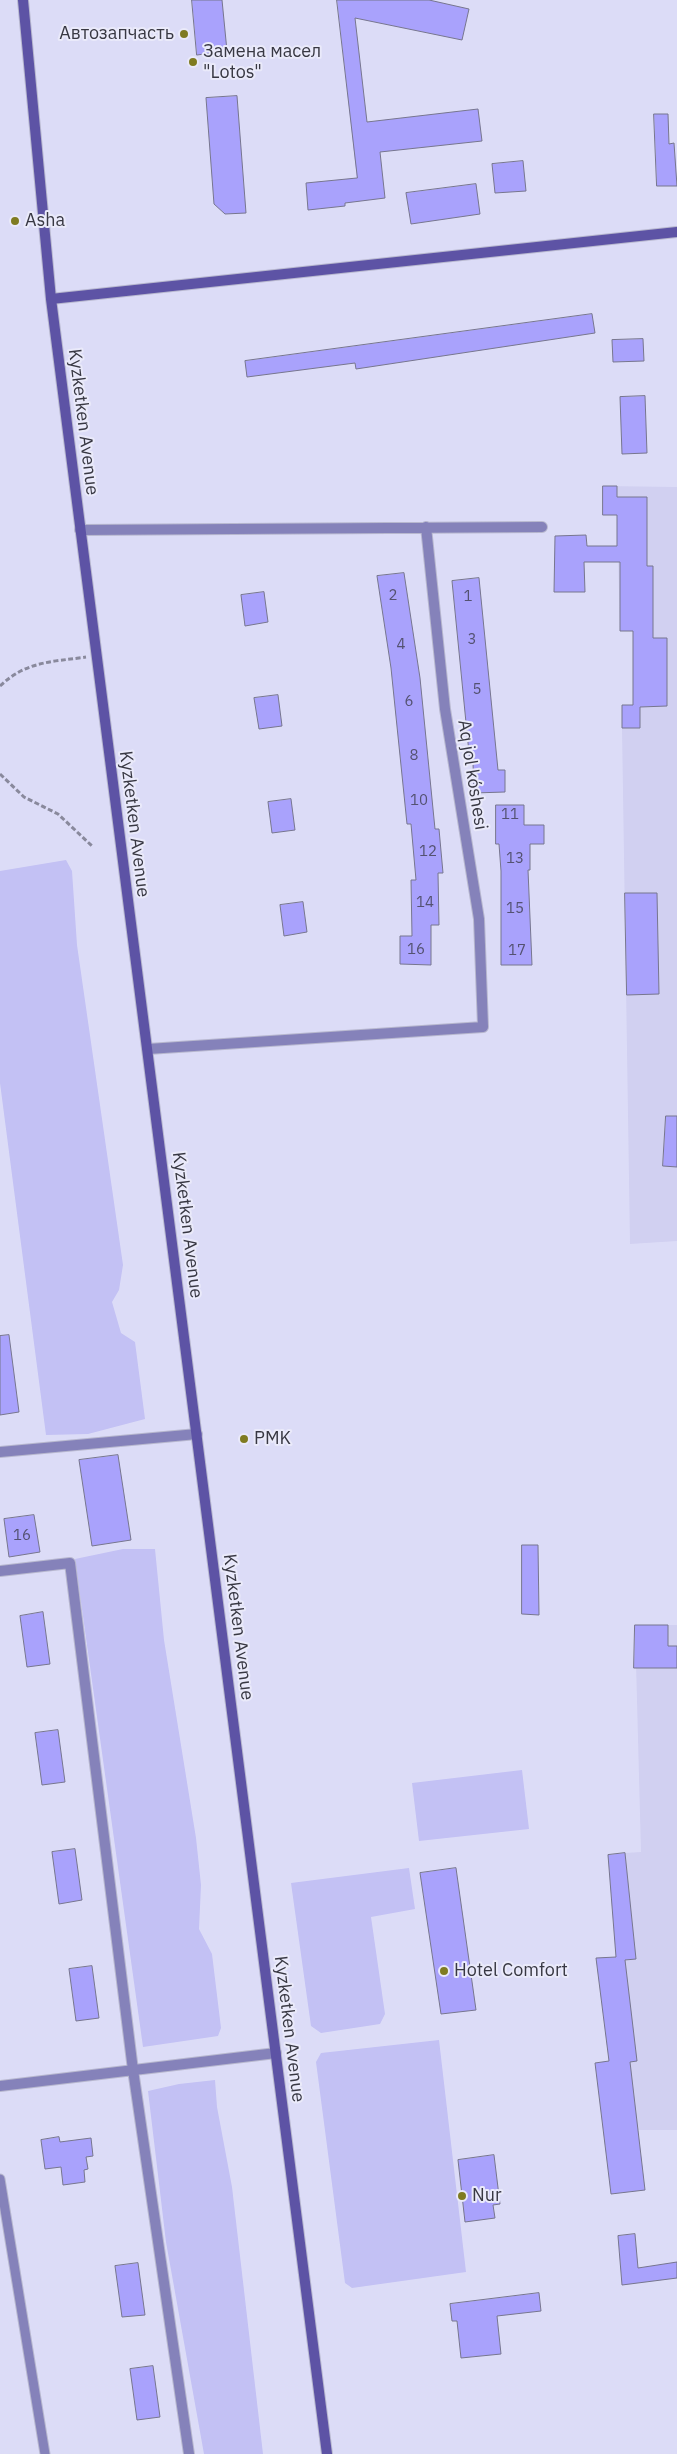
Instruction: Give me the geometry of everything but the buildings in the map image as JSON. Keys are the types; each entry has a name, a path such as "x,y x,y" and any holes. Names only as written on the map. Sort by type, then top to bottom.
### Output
{"street":[{"name":"Kyzketken Avenue","path":"23,0 51,299 327,2454"},
{"path":"51,299 677,232"},
{"name":"Aq jol kóshesi","path":"148,1049 483,1027 478,919 445,709 426,527"},
{"path":"80,530 542,527"},
{"path":"0,1452 197,1434"},
{"path":"0,1572 70,1563 133,2070 189,2454"},
{"path":"0,2086 276,2052"}],"lane":[{"path":"0,2179 45,2454"}],"path":[{"path":"0,686 11,676 31,665 96,655"},
{"path":"0,774 24,797 58,814 92,846"}],"shaded area":[{"path":"603,486 677,487 677,1241 630,1244 622,728 633,705 633,631 620,631 617,515 603,515"},
{"path":"66,860 72,871 77,945 123,1265 119,1290 112,1302 121,1333 135,1342 145,1419 88,1434 46,1435 0,1083 0,871"},
{"path":"123,1549 155,1549 164,1640 196,1838 201,1885 199,1929 212,1954 221,2028 218,2036 143,2047 75,1559"},
{"path":"635,1625 677,1625 677,2130 637,2130 630,2062 625,1961 636,1959 625,1853 641,1852"},
{"path":"522,1770 529,1829 419,1841 412,1783"},
{"path":"409,1868 415,1909 371,1917 385,2014 380,2024 321,2033 311,2026 291,1883"},
{"path":"439,2040 466,2272 352,2288 345,2283 316,2062 321,2053"},
{"path":"215,2080 217,2107 232,2187 263,2454 204,2454 166,2242 148,2091 179,2084"}],"place":[{"name":"Автозапчасть","path":"184,34"},
{"name":"Замена масел \"Lotos\"","path":"193,62"},
{"name":"Asha","path":"15,221"},
{"name":"PMK","path":"244,1439"},
{"name":"Hotel Comfort","path":"444,1971"},
{"name":"Nur","path":"462,2196"}]}
